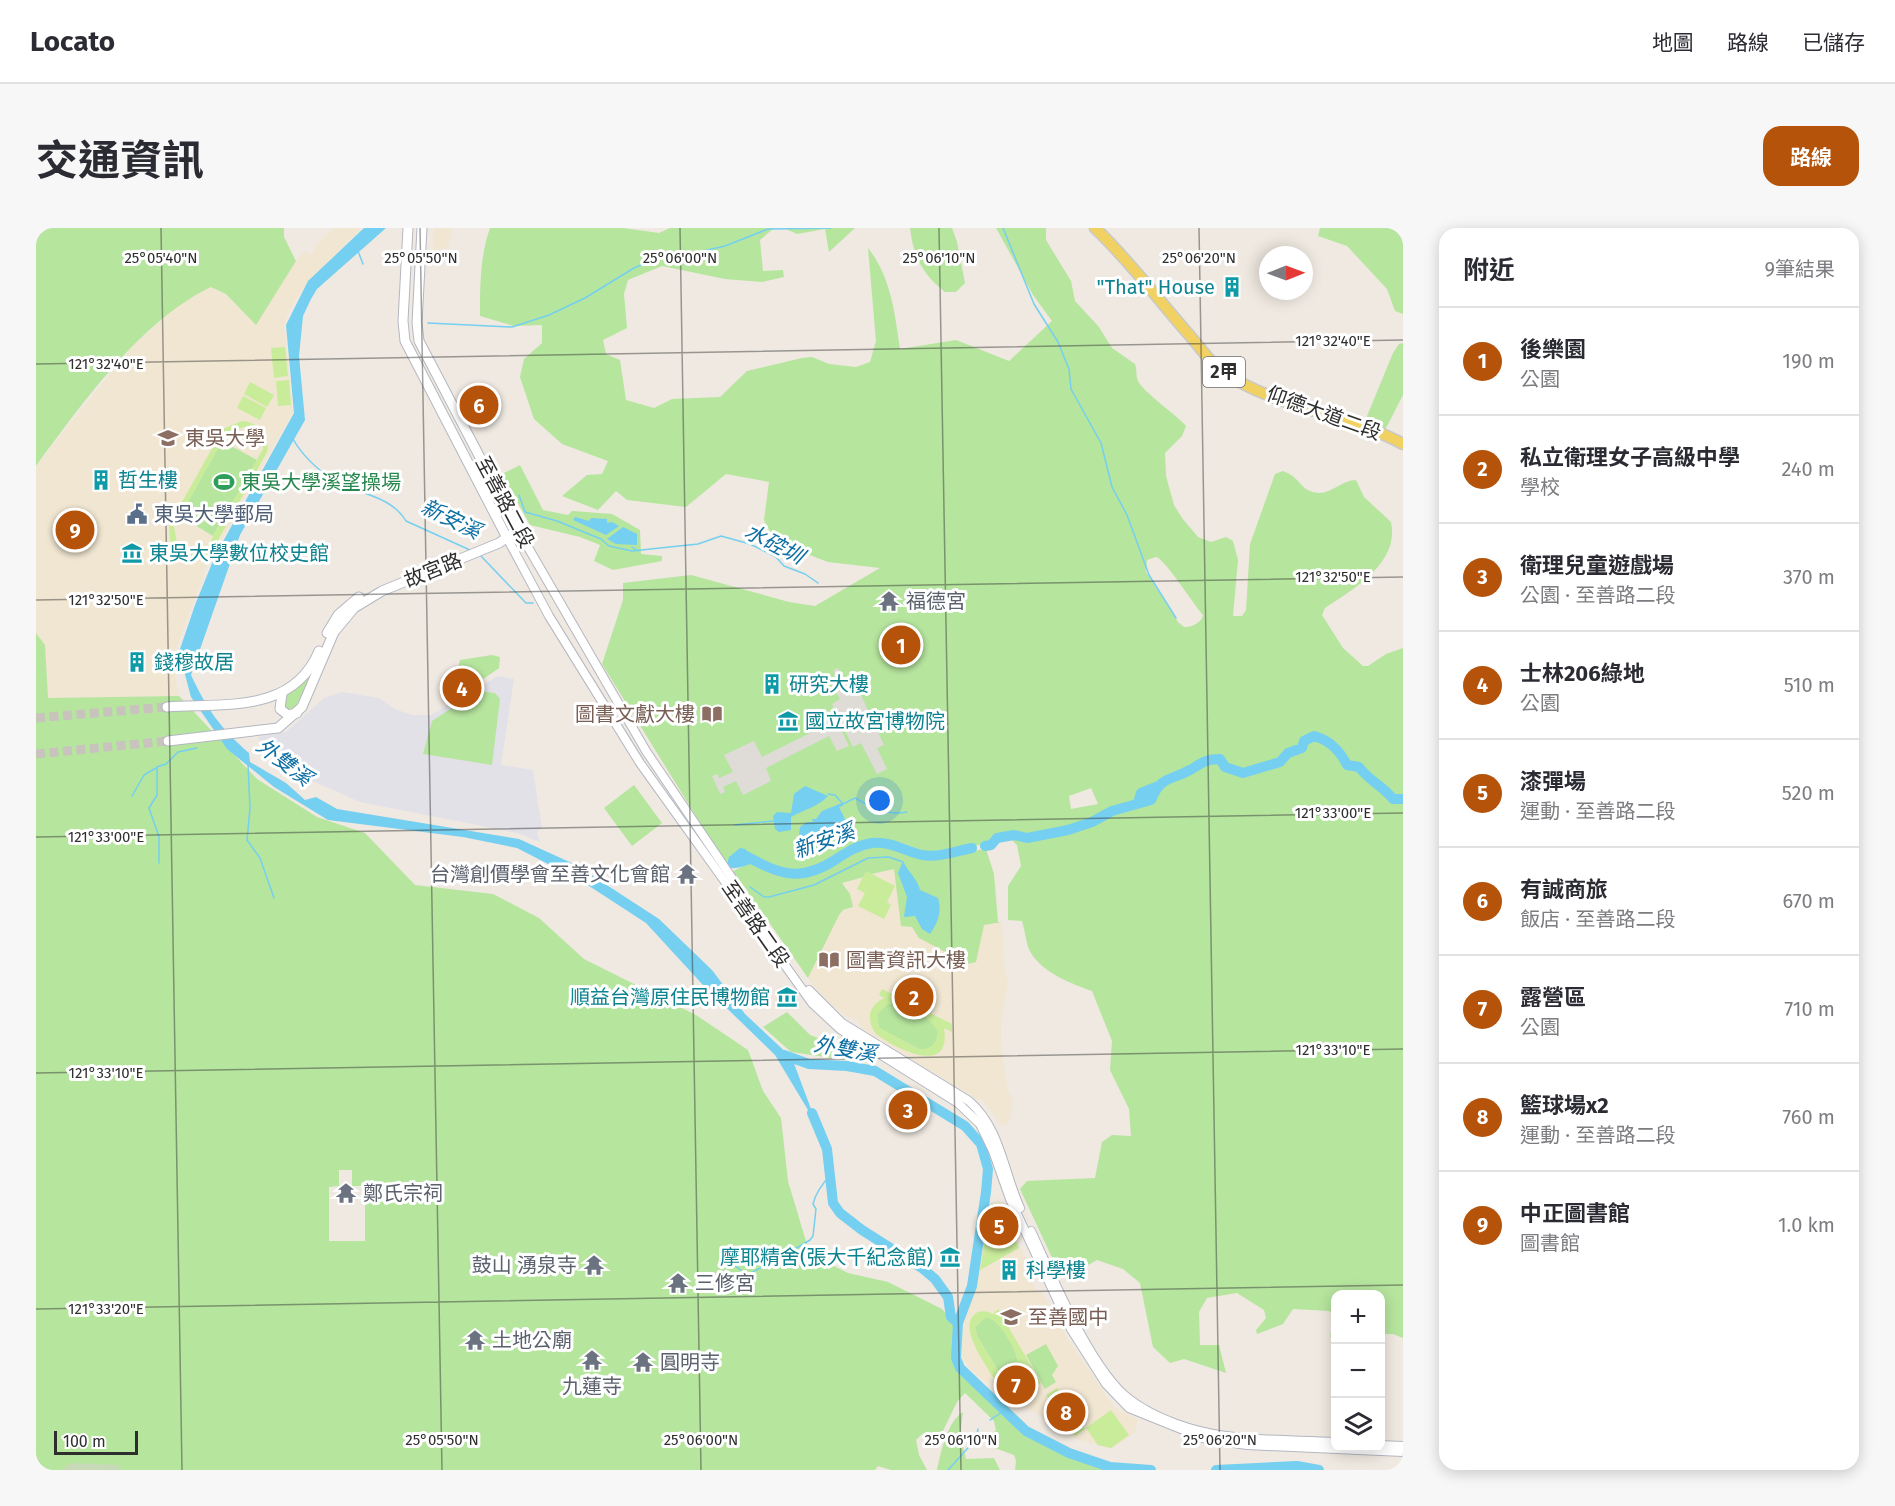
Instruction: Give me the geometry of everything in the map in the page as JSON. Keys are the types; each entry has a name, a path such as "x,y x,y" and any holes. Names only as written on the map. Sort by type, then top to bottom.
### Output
{"main road":[{"name":"至善路二段","path":"408,228 403,321 405,341 506,536"},
{"name":"至善路二段","path":"422,228 417,322 419,341 518,530"},
{"name":"仰德大道二段","path":"1095,228 1131,263 1151,291 1220,370 1272,395 1381,432 1403,444"},
{"name":"故宮路","path":"168,741 278,728 297,713 311,690 334,632 354,608 382,591 518,530"},
{"name":"故宮路","path":"167,707 251,701 282,694 309,672 330,628 350,603 380,585 462,552 475,551"},
{"path":"282,694 280,709 288,715 297,713"}],"street":[{"name":"至善路二段","path":"518,530 646,751 696,829 812,994 848,1027 969,1101 982,1112 992,1128 1018,1205 1055,1282 1083,1335 1119,1391 1145,1410 1198,1430 1225,1436 1331,1442"},
{"name":"至善路二段","path":"506,536 549,616 640,763 812,1003 840,1029 958,1103 980,1124 993,1151 1010,1199 1071,1329 1117,1398 1147,1418 1206,1439 1247,1444 1403,1452"},
{"path":"1385,1445 1403,1446"}],"shaded area":[{"name":"東吳大學","path":"333,228 362,228 309,280 289,310 284,326 293,412 207,566 176,648 175,677 179,696 48,698 45,645 36,633 36,466 129,350 181,302 211,287 226,294 256,324 296,261 305,251 310,255 315,251 313,248"},
{"path":"434,228 452,228 448,246 432,253"},
{"path":"838,668 846,684 854,680 884,745 877,748 887,769 877,774 861,743 853,747 832,704 840,699 832,685 835,683 834,670"},
{"path":"498,676 514,679 501,765 533,770 542,828 537,832 540,842 517,833 360,802 299,775 271,753 257,737 286,732 324,698 342,692 379,698 395,709 412,715 431,715"},
{"path":"816,708 832,712 849,746 837,751 829,736 766,768 771,781 743,795 736,781 723,787 725,792 720,794 712,776 717,774 719,778 733,772 724,755 754,741 762,757 824,726"},
{"path":"894,869 912,927 976,961 984,925 1002,922 1004,966 1008,983 1001,1022 1001,1044 1007,1087 1013,1102 1008,1125 1000,1124 983,1100 977,1099 863,1029 858,1020 846,1016 824,998 808,978 839,915 843,910 851,909 848,889 842,883 863,877 866,872 872,874"},
{"name":"至善國中","path":"1000,1202 1032,1273 1030,1279 1037,1292 1042,1292 1065,1335 1114,1407 1138,1420 1134,1433 1112,1449 1076,1439 976,1375 962,1357 963,1328 991,1203"}],"green space":[{"path":"36,228 284,228 284,237 296,261 256,325 226,294 211,287 160,320 114,366 36,466"},
{"path":"490,228 623,228 659,233 670,228 774,228 760,240 763,271 783,270 784,277 762,282 725,279 662,266 628,280 624,294 627,328 603,340 606,354 620,360 626,400 654,408 672,399 720,397 747,371 802,358 812,357 829,364 856,367 870,362 876,341 868,248 887,283 894,309 900,349 956,340 1009,361 1052,321 1033,295 996,228 1046,228 1046,240 1071,281 1075,301 1099,327 1112,348 1135,364 1139,383 1186,426 1182,436 1165,453 1166,476 1174,505 1198,537 1211,542 1226,537 1233,541 1238,560 1233,616 1242,616 1246,610 1250,544 1275,474 1283,471 1288,473 1307,489 1316,493 1323,493 1356,480 1364,497 1391,522 1392,537 1388,550 1372,573 1325,608 1322,615 1343,648 1363,666 1368,666 1386,654 1403,648 1403,1338 1385,1334 1385,1290 1331,1290 1331,1313 1293,1309 1283,1324 1257,1334 1256,1330 1266,1318 1264,1310 1237,1293 1207,1298 1199,1312 1200,1345 1219,1345 1226,1373 1184,1359 1170,1363 1153,1347 1140,1283 1123,1269 1097,1260 1076,1272 1064,1263 1055,1264 1020,1189 1027,1181 1095,1178 1102,1142 1112,1135 1131,1136 1129,1109 1110,1070 1112,1041 1092,991 1050,972 1036,960 1029,950 1022,921 1008,920 1008,886 1021,866 1017,845 1006,834 991,837 987,844 926,852 899,842 878,840 802,871 780,870 740,849 725,863 602,664 623,600 623,583 691,575 789,602 815,606 880,568 828,562 775,542 764,520 769,482 726,474 686,507 627,500 616,491 598,510 562,496 587,475 602,474 608,461 562,444 534,419 520,377 524,359 542,343 542,325 514,326 480,316 484,249","holes":["1156,557 1203,615 1196,624 1184,627 1178,622 1146,572 1147,560","1091,788 1098,804 1071,809 1069,796"]},
{"path":"784,228 855,228 829,252 825,229 797,234"},
{"path":"910,228 952,228 965,283 956,292 945,292 925,272 917,256"},
{"path":"1320,228 1403,228 1403,314 1395,311 1387,289 1347,246 1318,236"},
{"path":"1403,343 1403,395 1385,430 1365,421 1393,353 1399,344"},
{"path":"285,347 288,376 274,378 271,348"},
{"path":"289,380 291,405 278,406 276,381"},
{"path":"250,382 274,395 267,407 244,394"},
{"path":"243,396 266,408 260,420 237,408"},
{"path":"242,421 254,424 265,435 267,452 211,553 199,557 187,556 177,550 170,540 169,525 223,429","holes":["244,427 256,431 262,440 263,449 206,549 189,552 177,543 174,527 222,441 229,432"]},
{"path":"222,441 257,460 213,536 180,516"},
{"path":"520,465 543,510 568,515 572,511 612,514 640,530 641,554 662,556 662,561 613,570 594,561 600,545 580,537 530,525 502,474"},
{"path":"36,633 45,645 48,698 179,696 257,779 317,817 365,833 415,885 493,894 539,918 584,959 696,1015 748,1050 763,1091 781,1118 788,1181 808,1248 848,1273 888,1282 942,1309 953,1322 956,1365 970,1383 1025,1433 1065,1455 1108,1470 1015,1470 1014,1455 992,1447 988,1438 989,1434 996,1431 994,1421 965,1393 957,1402 940,1437 937,1439 921,1435 916,1440 919,1455 927,1470 891,1470 878,1466 875,1470 36,1470","holes":["339,1170 352,1170 352,1186 365,1186 365,1241 329,1241 329,1187 339,1186"]},
{"path":"492,655 500,657 499,668 450,702 460,660"},
{"path":"315,668 295,708 291,712 284,711 283,697 302,684"},
{"path":"478,691 495,693 500,699 492,765 423,754 432,721"},
{"path":"634,785 662,823 632,846 604,808"},
{"path":"875,846 889,846 922,858 986,849 994,874 998,922 1002,922 984,925 976,962 968,964 919,938 912,927 901,926 894,869 872,874 866,872 864,877 842,883 850,894 853,907 843,910 839,915 808,978 733,871 750,863 772,872 803,876 816,873 855,853"},
{"path":"866,871 895,886 887,902 891,905 884,919 858,906 865,893 857,889"},
{"path":"882,989 952,1024 952,1032 944,1028 944,1043 939,1052 931,1056 920,1055 895,1046 876,1034 871,1024 870,1014 875,1005 884,998 879,995","holes":["887,1004 909,1008 931,1022 938,1034 932,1046 919,1049 879,1028 877,1014"]},
{"path":"887,1004 910,1008 931,1022 938,1034 934,1044 926,1049 919,1049 879,1028 877,1014"},
{"path":"787,1012 810,1035 859,1053 864,1056 866,1063 791,1052 763,1027"},
{"path":"900,1095 925,1113 916,1126 891,1108"},
{"path":"1000,1203 1019,1248 980,1270 991,1205"},
{"path":"998,1309 1041,1383 1035,1386 1024,1367 1010,1380 1001,1380 992,1376 975,1345 969,1328 975,1314 984,1311 993,1314","holes":["986,1317 992,1319 1003,1330 1013,1347 1018,1369 1012,1374 999,1372 977,1336 975,1327"]},
{"path":"986,1317 992,1319 1003,1330 1013,1347 1018,1369 1012,1374 999,1372 977,1336 975,1327"},
{"path":"1046,1344 1058,1366 1052,1375 1056,1382 1045,1389 1026,1355"},
{"path":"1025,1372 1032,1383 1011,1396 999,1387"},
{"path":"1057,1388 1085,1429 1075,1436 1046,1395"},
{"path":"1111,1410 1129,1435 1111,1448 1098,1445 1086,1428"},
{"path":"963,1412 960,1435 966,1459 994,1458 1000,1470 937,1470 949,1430"},
{"path":"70,1463 118,1465 120,1470 62,1470"}],"water":[{"name":"外雙溪","path":"364,228 386,228 317,289 303,316 299,356 305,420 240,535 191,675 197,687 222,726 249,753 250,762 286,783 305,800 316,797 337,809 519,839 576,865 659,919 712,970 745,1014 792,1058 817,1125 775,1055 703,985 646,923 583,882 517,848 463,837 328,820 274,787 227,749 191,697 179,652 195,605 215,556 294,413 286,325 308,281"},
{"path":"575,517 589,521 591,518 607,519 607,523 612,522 619,526 606,535 573,520"},
{"path":"623,527 637,534 637,545 616,544 607,539"},
{"path":"805,786 828,796 816,805 791,817 791,830 779,832 775,829 773,816 777,812 791,813 794,794"},
{"path":"842,803 843,806 839,807 846,821 844,825 821,835 812,842 804,842 799,836 800,827 807,822 813,822 812,819 816,819 822,811"},
{"path":"740,848 745,849 757,862 731,868 727,863 729,857"},
{"path":"903,861 920,890 938,898 939,917 930,934 922,929 915,916 904,917 907,897 898,873"}],"waterway":[{"path":"428,323 512,327 549,315 585,298 634,268 666,254 690,254 725,246 768,229 831,228"},
{"path":"1003,228 1034,304 1058,342 1069,369 1071,389 1101,443 1112,487 1127,515 1149,575 1176,618"},
{"path":"358,251 363,264"},
{"name":"新安溪","path":"293,439 310,461 333,480 382,500 400,512 406,521 470,550"},
{"name":"水硿圳","path":"519,495 525,512 557,521 601,539 609,546 632,551 698,544 721,536 750,544 776,557 784,566 805,574 818,583"},
{"path":"632,547 638,551"},
{"name":"新安溪","path":"480,555 526,603 533,603"},
{"name":"新安溪","path":"985,846 991,845 997,838 1014,835 1027,838 1068,830 1092,822 1112,811 1151,800 1162,783 1208,761 1220,759 1225,767 1243,773 1280,762 1288,753 1302,748 1304,741 1314,736 1334,747 1347,765 1359,767 1393,799 1403,799"},
{"path":"159,863 159,837 149,808 157,795 157,767 166,764 178,752 197,748"},
{"path":"248,764 250,808 247,840 260,858 274,898"},
{"path":"132,796 144,775 156,768"},
{"name":"新安溪","path":"1138,803 1141,793 1156,787"},
{"path":"828,794 835,795 843,804 855,798 886,812 907,812"},
{"path":"735,825 773,821"},
{"name":"新安溪","path":"744,855 778,871 799,874 822,867 853,849 872,843 892,845 928,856 972,848"},
{"path":"750,887 764,897 769,897 814,885 868,858 889,857 903,862"},
{"name":"外雙溪","path":"784,1055 809,1064 847,1066 875,1071 965,1126 981,1144 988,1169 986,1192 972,1286 958,1323 956,1358 960,1368 1026,1431 1069,1453 1110,1467 1151,1470"},
{"name":"外雙溪","path":"812,1113 827,1149 833,1203 840,1213 862,1230 922,1268 935,1279 948,1297 951,1317 958,1323"},
{"path":"723,1264 734,1265 747,1275 764,1266 781,1262 790,1252 810,1240 813,1236 816,1209 813,1204 814,1200 830,1176"},
{"path":"990,1420 1005,1410"},
{"path":"948,1470 976,1439 978,1429"},
{"name":"外雙溪","path":"1296,1470 1297,1466"},
{"name":"外雙溪","path":"1216,1470 1297,1466 1319,1470"}],"tunnel":[{"path":"36,718 167,707"},
{"path":"36,754 168,741"}],"place":[{"name":"\"That\" House","path":"1232,287"},
{"name":"有誠商旅","path":"479,405"},
{"name":"東吳大學","path":"168,438"},
{"name":"哲生樓","path":"101,480"},
{"name":"東吳大學溪望操場","path":"224,482"},
{"name":"東吳大學郵局","path":"137,514"},
{"name":"中正圖書館","path":"75,530"},
{"name":"東吳大學數位校史館","path":"132,553"},
{"name":"福德宮","path":"889,601"},
{"name":"後樂園","path":"901,645"},
{"name":"錢穆故居","path":"137,662"},
{"name":"研究大樓","path":"772,684"},
{"name":"士林206綠地","path":"462,688"},
{"name":"圖書文獻大樓","path":"712,714"},
{"name":"國立故宮博物院","path":"788,721"},
{"name":"台灣創價學會至善文化會館","path":"687,874"},
{"name":"圖書資訊大樓","path":"829,960"},
{"name":"順益台灣原住民博物館","path":"787,997"},
{"name":"私立衛理女子高級中學","path":"914,997"},
{"name":"衛理兒童遊戲場","path":"908,1110"},
{"name":"鄭氏宗祠","path":"346,1193"},
{"name":"漆彈場","path":"999,1226"},
{"name":"摩耶精舍(張大千紀念館)","path":"950,1257"},
{"name":"鼓山 湧泉寺","path":"594,1265"},
{"name":"科學樓","path":"1009,1270"},
{"name":"三修宮","path":"678,1283"},
{"name":"至善國中","path":"1011,1317"},
{"name":"土地公廟","path":"475,1340"},
{"name":"九蓮寺","path":"592,1360"},
{"name":"圓明寺","path":"643,1362"},
{"name":"露營區","path":"1016,1385"},
{"name":"籃球場x2","path":"1066,1412"}]}
